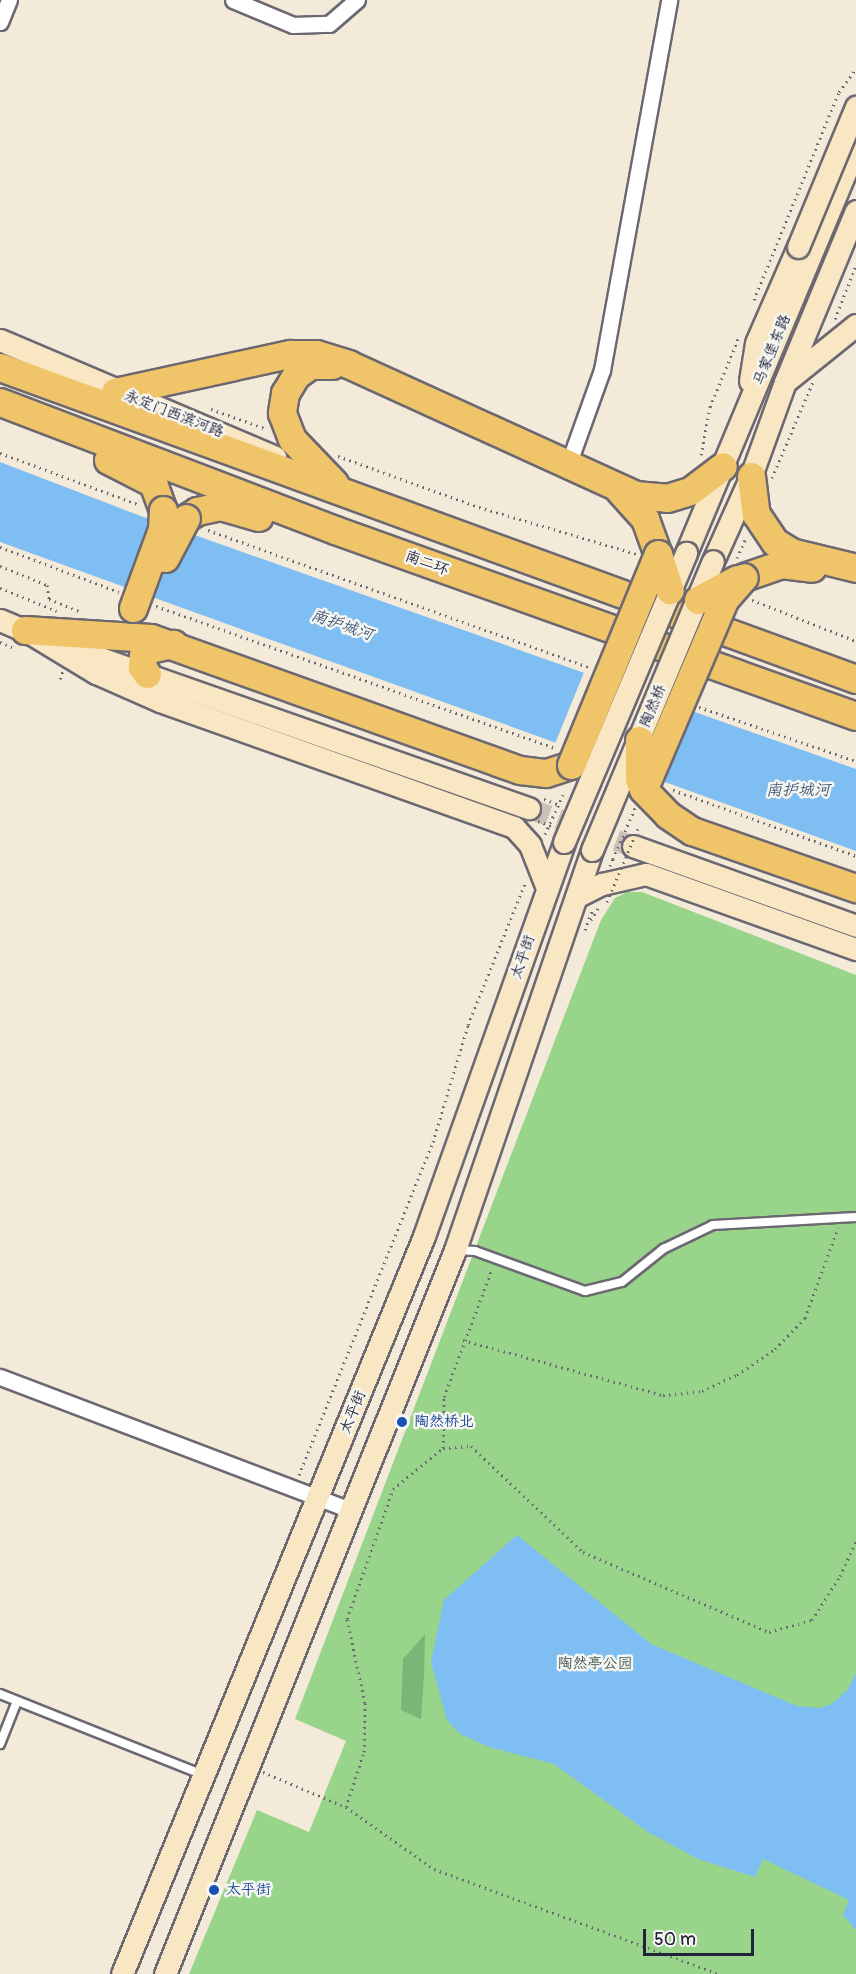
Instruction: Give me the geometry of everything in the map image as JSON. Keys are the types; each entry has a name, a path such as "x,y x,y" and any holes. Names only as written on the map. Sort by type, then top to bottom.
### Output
{"highway":[{"path":"115,392 290,354 316,354 348,364 619,490 667,498 694,489 723,466"},
{"path":"346,493 312,463 292,439 282,413 285,393 296,375 310,365 348,364"},
{"path":"0,367 856,680"},
{"name":"南二环","path":"0,402 335,530 856,716"},
{"path":"28,412 61,442 128,468 153,483 172,515 175,534 123,638"},
{"path":"761,480 756,514 775,542 791,552 856,568"},
{"path":"565,757 648,555 645,519 619,490"},
{"path":"172,515 220,506 293,529 335,530"},
{"path":"648,555 670,590"},
{"path":"698,600 743,578 781,564 856,579"},
{"path":"656,789 724,600 743,578"},
{"path":"88,635 113,628 140,605"},
{"path":"140,605 157,633 172,644"},
{"path":"25,630 151,638 520,770 546,773 565,757 602,747"},
{"path":"147,675 142,667 143,655 148,649 172,644"},
{"path":"639,740 639,779 656,789 668,815 692,831 856,888"}],"main road":[{"path":"745,416 756,343 856,107"},
{"name":"马家堡东路","path":"686,553 856,147"},
{"name":"马家堡东路","path":"713,561 761,480 785,382 856,211"},
{"path":"785,382 856,325"},
{"name":"永定门西滨河路","path":"0,340 115,392 247,442 346,493"},
{"name":"陶然桥","path":"564,842 602,747 686,553"},
{"name":"陶然桥","path":"592,850 713,561"},
{"path":"0,620 25,630 96,673 160,701 514,827 530,845 547,888"},
{"path":"88,635 147,675 529,808"},
{"path":"636,836 856,926"},
{"name":"太平街","path":"122,1974 424,1236 564,842"},
{"name":"太平街","path":"165,1974 455,1250 592,850"},
{"path":"576,897 602,884 646,874 856,949"}],"street":[{"path":"0,22 9,0"},
{"path":"233,0 292,25 328,24 357,0"},
{"path":"568,465 602,370 669,0"},
{"path":"0,1377 351,1510"}],"lane":[{"path":"455,1250 496,1259 585,1291 622,1282 663,1248 713,1225 856,1217"},
{"path":"0,1694 202,1775"},
{"path":"0,1744 17,1701"}],"path":[{"path":"834,322 856,265"},
{"path":"761,480 825,352"},
{"path":"210,409 292,439"},
{"path":"0,453 596,670"},
{"path":"328,453 479,507 648,555"},
{"path":"756,514 743,578 856,640"},
{"path":"0,547 140,605 565,757"},
{"path":"0,566 47,585 49,599 88,635"},
{"path":"695,705 856,761"},
{"path":"613,859 656,789 856,856"},
{"path":"607,902 636,836"},
{"path":"294,1488 433,1142 468,1025 535,859"},
{"path":"462,1340 663,1395 702,1391 737,1375 775,1349 805,1318 842,1218"},
{"path":"443,1448 444,1397 462,1340 496,1259"},
{"path":"346,1807 364,1752 365,1703 347,1619 393,1489 443,1448 471,1446 583,1552 769,1632 812,1620 840,1576 856,1541"},
{"path":"247,1766 346,1807 434,1869 720,1974"}],"green space":[{"name":"陶然亭公园","path":"627,892 642,892 856,975 856,1974 189,1974 257,1810 309,1832 346,1741 295,1719 601,920 615,898"},
{"path":"425,1634 421,1719 401,1710 403,1659"}],"water":[{"name":"南护城河","path":"0,462 138,515 856,769 856,851 0,542"},
{"path":"517,1535 651,1644 797,1706 819,1708 832,1704 848,1689 856,1673 856,1930 843,1915 849,1900 763,1859 755,1877 698,1859 648,1832 554,1764 489,1747 460,1734 447,1720 431,1662 444,1600"}],"pier":[{"path":"585,670 690,707 663,772 664,785 554,746"}],"tunnel":[{"path":"529,808 633,846"}],"place":[{"name":"陶然桥北","path":"402,1422"},
{"name":"太平街","path":"214,1890"}]}
